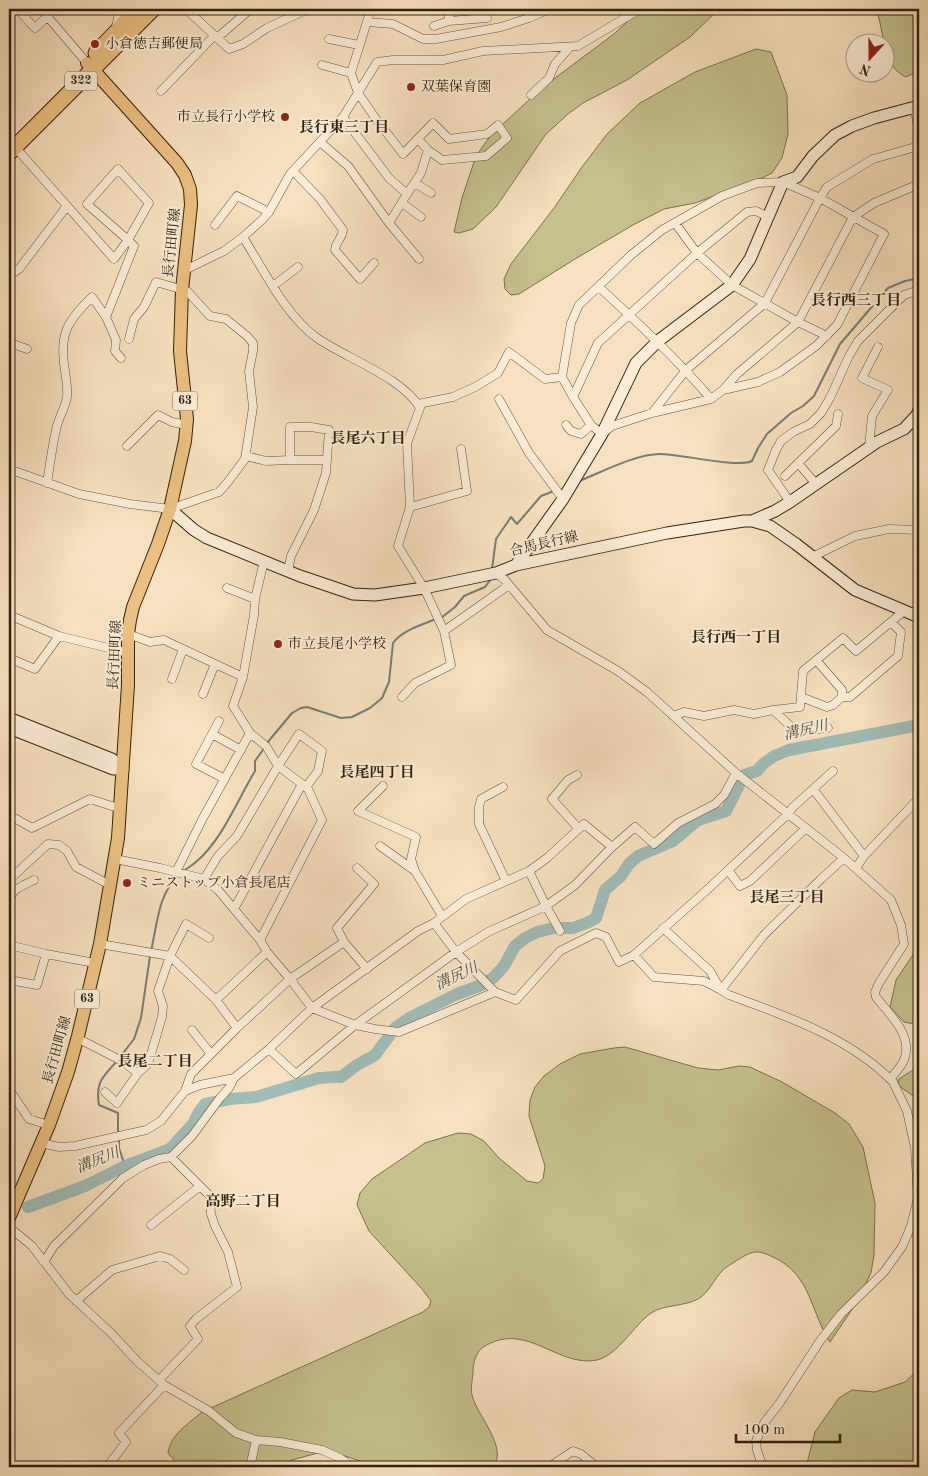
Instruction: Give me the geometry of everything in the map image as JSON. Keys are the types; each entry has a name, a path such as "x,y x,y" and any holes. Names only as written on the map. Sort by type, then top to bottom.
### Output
{"highway":[{"name":"322","path":"10,146 60,100 90,66 115,32 138,9"},
{"name":"322","path":"90,66 153,9"}],"main road":[{"name":"長行田町線","path":"9,1218 49,1125 68,1072 100,944 115,859 120,808 128,686 128,634 133,607 152,561 170,509 185,441 187,419 180,351 183,271 191,205 190,189 185,175 176,163 90,66"}],"street":[{"path":"17,9 35,28 48,16"},
{"path":"41,9 90,66"},
{"path":"115,32 120,9"},
{"path":"186,9 229,49 243,44 267,28 308,9"},
{"path":"371,9 351,73 358,93 402,154 418,138 433,123 449,139 487,134 498,125 508,138 486,156 442,160 428,150 418,138"},
{"path":"448,9 449,21"},
{"path":"367,22 393,24 423,39 436,39 501,27 550,9"},
{"path":"183,271 224,251 262,220 293,171 343,117 377,62 393,60 443,60 482,51 578,46 640,9"},
{"path":"161,91 216,37 247,12"},
{"path":"434,26 449,21 487,18"},
{"path":"328,39 359,46"},
{"path":"531,94 549,78 555,64 570,47"},
{"path":"322,64 351,73"},
{"path":"602,434 591,425 562,377 570,324 579,305 631,255 662,230 722,196 757,183 783,182 797,177 813,156 835,135 852,126 916,106 919,130"},
{"path":"343,117 389,178 407,194"},
{"path":"320,142 348,166 389,223 419,259"},
{"path":"10,146 114,259 128,240 149,203 118,169 87,204 128,240 134,246 106,317"},
{"path":"652,413 686,370 765,304 827,187 873,159 919,146"},
{"path":"389,223 421,173 428,150"},
{"path":"293,171 320,199 344,230 342,237 336,244 335,250 360,279 374,263"},
{"path":"723,390 758,382 780,372 827,336 837,325 884,234 820,198 783,182"},
{"path":"516,565 563,499 602,434 636,363 658,342 732,285 750,259 783,182"},
{"path":"415,183 431,193"},
{"path":"602,434 612,426 652,413 711,399 723,390 737,374 798,322 853,217 874,203 919,184"},
{"path":"215,225 237,196 268,212"},
{"path":"402,203 420,217"},
{"path":"9,276 19,268 67,206"},
{"path":"573,396 598,343 697,253 747,212 756,211 768,217"},
{"path":"675,223 697,253 732,285 827,336"},
{"path":"243,237 290,310 300,322 316,337 406,391 420,408 407,443 410,507 398,546 424,588 444,632 451,665 414,683 402,697"},
{"path":"274,286 298,267"},
{"path":"9,470 79,494 130,504 170,509 219,492 246,456 254,407 249,371 253,351 252,344 247,336 226,319 210,316 188,291 156,282 144,307 134,319 129,339"},
{"path":"598,287 658,342 711,399"},
{"path":"790,502 768,470 781,441 793,432 810,424 821,413 849,356 858,342 904,295 919,290"},
{"path":"47,482 56,428 65,409 67,396 68,387 62,349 67,325 92,296 106,317 116,340 115,351 120,358"},
{"path":"9,349 13,344 26,349"},
{"path":"869,447 872,416 888,390 862,378 878,348"},
{"path":"418,404 453,397 498,374 509,352 545,379 562,377"},
{"path":"499,398 529,453 563,499"},
{"path":"752,521 790,502 869,447 904,429 917,416 919,410"},
{"path":"786,476 836,426 838,414"},
{"path":"127,446 158,415 172,422 186,425"},
{"path":"566,425 571,431 581,434 591,425"},
{"path":"288,571 291,556 314,510 326,473 329,430 312,427 290,427 290,460"},
{"path":"410,507 467,491 461,448"},
{"path":"246,456 266,461 327,460"},
{"path":"798,463 816,484"},
{"name":"合馬長行線","path":"170,509 194,530 207,538 288,571 353,594 375,596 496,573 516,565 668,533 752,521 770,526 855,590 919,617"},
{"path":"812,557 855,536 889,529 919,530"},
{"path":"260,940 322,820 308,789 278,766 266,746 250,733 233,706 243,677 264,561"},
{"path":"496,573 509,585 547,630 618,672 647,692 736,773 844,858 891,900 901,925 904,944 875,992 876,997 901,1029 906,1041 905,1058 890,1079"},
{"path":"444,632 509,585"},
{"path":"227,588 256,599"},
{"path":"673,716 684,712 704,716 734,710 754,714 800,707 803,671 843,638 856,651 904,611"},
{"path":"9,615 59,636 129,653"},
{"path":"801,697 826,707 842,697 850,698 898,656 901,632 892,622"},
{"path":"128,634 150,642 164,640 243,677"},
{"path":"9,658 35,669 59,636"},
{"path":"172,679 183,649"},
{"path":"816,660 842,690 842,697"},
{"path":"203,694 215,664"},
{"path":"773,710 796,732 828,728"},
{"path":"9,718 112,759 122,769"},
{"path":"219,721 196,764 225,779"},
{"path":"9,728 114,769 122,769"},
{"path":"176,872 250,733"},
{"path":"212,734 241,750"},
{"path":"204,879 218,856 237,836 299,734 322,751 318,771 304,786 234,909"},
{"path":"434,923 456,952 495,992 516,1000 560,951 596,933 606,937 620,962 634,955 833,771"},
{"path":"269,1049 296,1074 355,1025 456,952 488,932 546,906 575,885 635,826 654,844 678,823 715,804 724,795 736,773"},
{"path":"577,775 568,780 552,799 579,829"},
{"path":"383,786 358,811 416,837 411,859 415,871 442,916"},
{"path":"503,787 481,799 479,824 506,881"},
{"path":"813,789 864,856"},
{"path":"856,868 864,856 919,798"},
{"path":"9,815 32,828 90,799 120,808"},
{"path":"185,1090 234,1078 246,1070 312,1008 418,931 434,923 466,899 529,871 547,858 584,824 612,847"},
{"path":"728,870 740,886 750,880 806,828"},
{"path":"9,880 48,844 59,845 67,851 76,867 110,884"},
{"path":"380,846 415,871"},
{"path":"721,990 764,935 844,858"},
{"path":"115,859 204,879 218,890 260,940 267,952 312,1008 355,1025 399,1032 495,992"},
{"path":"357,868 374,884 337,928 344,942 367,969"},
{"path":"529,871 560,932"},
{"path":"9,902 10,897 15,891 34,880"},
{"path":"105,1092 117,1103 138,1073 148,1064 162,1016 162,1006 158,991 170,956 186,924 209,938"},
{"path":"663,928 710,971 721,990"},
{"path":"9,941 9,946 95,963"},
{"path":"41,1143 59,1147 75,1146 146,1130 154,1126 161,1121 185,1090 192,1074 237,1028 290,979 344,942"},
{"path":"100,944 170,956 216,1000 237,1028"},
{"path":"216,1000 267,952"},
{"path":"9,980 37,984 46,954"},
{"path":"634,955 654,977 704,981 729,995 822,1032 846,1046 890,1079 907,1111 915,1148 918,1198 911,1226 902,1248 884,1272 841,1314 820,1341 779,1404 764,1423 756,1441 760,1462 766,1467"},
{"path":"192,1030 211,1054"},
{"path":"78,1038 122,1061 138,1073"},
{"path":"44,1262 54,1246 123,1178 144,1165 171,1157 192,1136 229,1088 234,1078"},
{"path":"9,1089 29,1119 49,1125"},
{"path":"107,1467 126,1442 118,1433 198,1339 190,1326 196,1318 237,1287 228,1252 211,1214 210,1196 171,1157"},
{"path":"151,1225 200,1186"},
{"path":"9,1228 32,1246 69,1294 161,1382 209,1411 236,1433 256,1440 280,1442 322,1450 340,1458 352,1467"},
{"path":"76,1301 112,1270 160,1256 170,1259 184,1270"},
{"path":"250,1467 256,1440"},
{"path":"549,1467 573,1451 597,1467"}],"shaded area":[{"path":"637,9 719,9 690,37 627,80 583,103 568,114 546,134 496,207 473,229 459,233 454,232 462,198 476,156 491,135 543,87 614,34 628,21"},
{"path":"877,9 919,9 919,71 906,77 897,71 896,32 882,32"},
{"path":"756,49 771,52 787,95 788,134 782,158 772,173 695,203 664,209 575,259 519,294 511,295 505,289 504,279 511,264 607,134 640,103 695,72"},
{"path":"919,946 919,1025 904,1022 890,1007 896,980"},
{"path":"625,1047 698,1068 718,1070 739,1066 750,1067 782,1082 835,1113 849,1124 863,1147 875,1203 874,1255 871,1273 855,1305 830,1342 808,1294 795,1273 786,1264 773,1257 754,1252 742,1257 724,1269 698,1299 662,1308 651,1313 619,1346 605,1357 597,1360 584,1361 572,1359 524,1340 499,1340 482,1348 474,1362 471,1392 497,1450 497,1459 493,1467 370,1467 363,1462 336,1453 321,1452 275,1467 180,1467 168,1453 169,1447 180,1430 202,1412 423,1312 429,1307 431,1301 422,1289 369,1231 357,1205 360,1193 372,1179 425,1143 458,1133 471,1134 484,1141 499,1158 527,1181 538,1183 543,1179 545,1166 529,1116 530,1100 535,1087 544,1076 560,1064 580,1054"},
{"path":"919,1066 919,1100 899,1086 898,1082 899,1079"},
{"path":"919,1369 919,1467 806,1467 815,1432 839,1398 852,1390 875,1392 905,1382"}],"waterway":[{"path":"579,481 630,460 651,455 660,454 734,463 752,461 767,434 814,396 840,344 888,288 919,278"},
{"path":"492,569 496,539 511,517 517,524 541,496 554,491"},
{"path":"441,618 455,607 464,596 485,587 491,579"},
{"path":"267,743 292,713 301,708 307,707 341,718 352,717 370,708 382,698 389,682 393,643 407,631 436,619"},
{"name":"溝尻川","path":"28,1207 85,1186 125,1166 170,1149 193,1124 205,1104 230,1099 256,1097 319,1078 341,1077 375,1055 396,1027 411,1017 493,978 504,966 515,946 525,938 537,932 554,928 573,928 596,918 605,890 621,876 629,864 638,856 673,841 698,820 726,811 744,775 757,771 774,756 789,750 919,725"},
{"path":"185,870 206,852 222,831 255,771 255,761 265,747"},
{"path":"151,951 162,900 172,882 179,875"},
{"path":"120,1057 134,1039 141,1018 150,956"},
{"path":"117,1061 101,1080 98,1097 99,1105 118,1113 118,1135"},
{"path":"119,1139 119,1148 125,1166"}],"place":[{"name":"小倉徳吉郵便局","path":"95,44"},
{"name":"双葉保育園","path":"411,87"},
{"name":"市立長行小学校","path":"285,117"},
{"name":"市立長尾小学校","path":"278,644"},
{"name":"ミニストップ小倉長尾店","path":"127,883"}],"district":[{"name":"長行東三丁目","path":"344,128"},
{"name":"長行西三丁目","path":"856,301"},
{"name":"長尾六丁目","path":"368,439"},
{"name":"長行西一丁目","path":"736,638"},
{"name":"長尾四丁目","path":"377,773"},
{"name":"長尾三丁目","path":"787,898"},
{"name":"長尾二丁目","path":"155,1062"},
{"name":"高野二丁目","path":"243,1202"}]}
